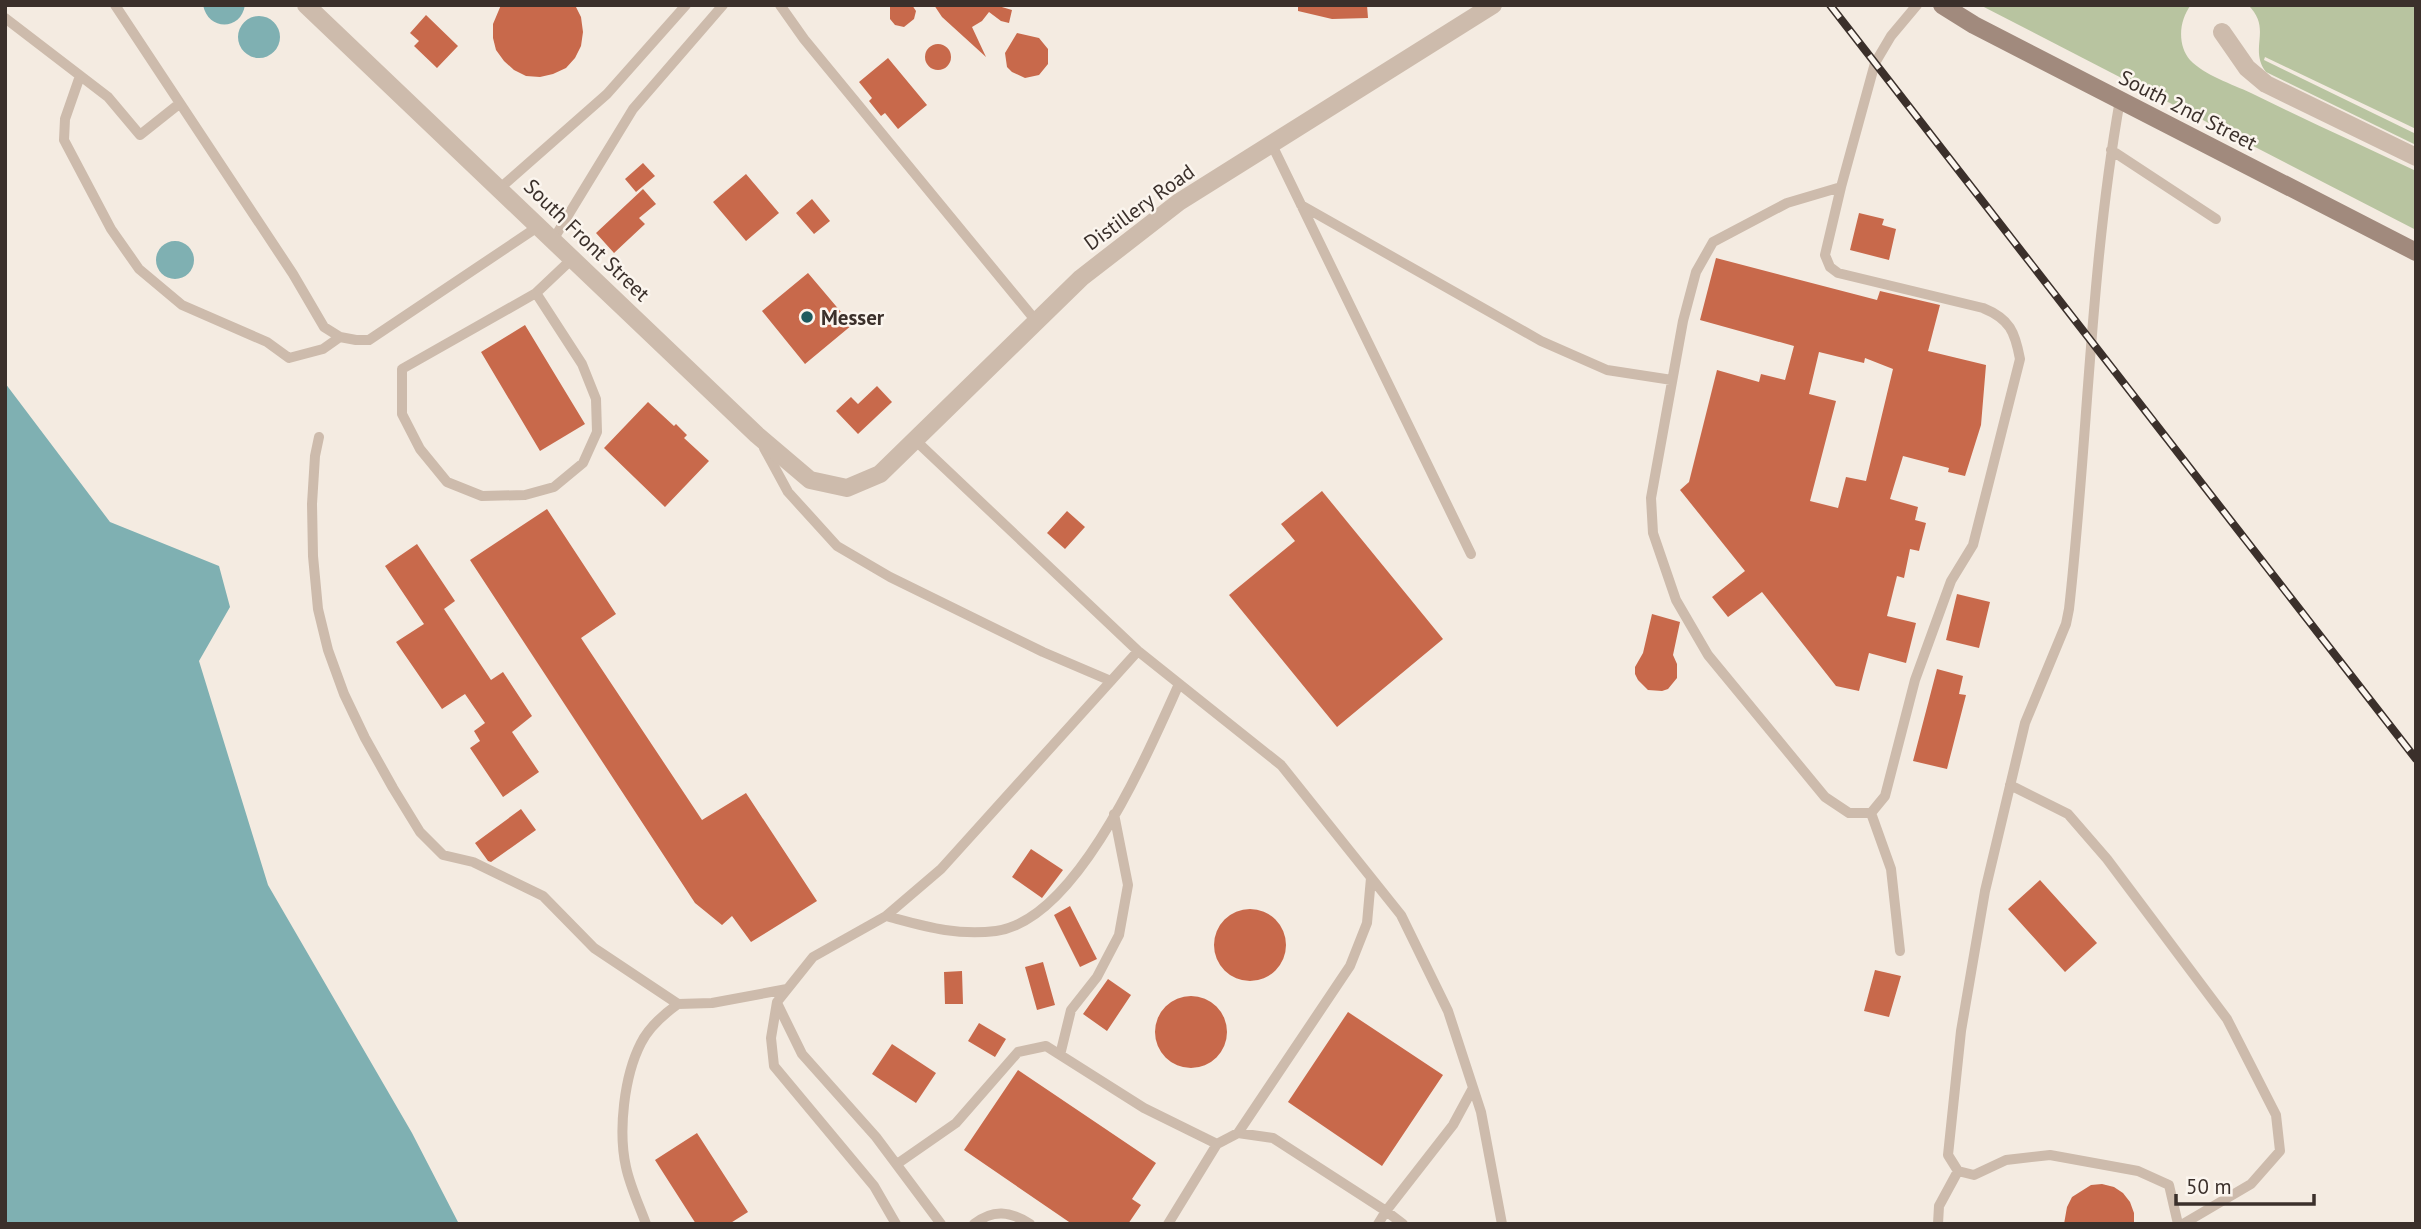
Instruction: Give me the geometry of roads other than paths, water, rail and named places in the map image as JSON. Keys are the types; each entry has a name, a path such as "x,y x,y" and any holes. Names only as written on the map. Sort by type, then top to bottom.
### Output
{"main road":[{"name":"South 2nd Street","path":"1942,5 1974,25 2416,252"}],"street":[{"name":"South Front Street","path":"306,5 757,435 810,480 847,488"},
{"name":"Distillery Road","path":"847,488 880,474 1081,278 1180,202 1493,5"},
{"path":"2222,32 2247,68 2266,83 2416,157"}],"lane":[{"path":"114,5 293,274 324,327 340,337 356,341 369,340 539,226"},
{"path":"499,189 607,94 686,5"},
{"path":"553,240 633,109 723,5"},
{"path":"780,5 804,38 1037,321"},
{"path":"1871,813 1885,796 1916,680 1951,581 1973,545 2020,359 2015,337 2007,322 1996,313 1838,273 1829,267 1825,255 1840,187 1875,63 1891,36 1917,5"},
{"path":"5,18 108,97 140,135 179,104"},
{"path":"80,76 65,119 64,140 111,229 139,269 181,305 267,342 289,358 323,349 340,337"},
{"path":"2010,785 2068,814 2107,859 2227,1019 2276,1115 2280,1151 2251,1184 2180,1224 2169,1185 2138,1171 2050,1156 2006,1160 1973,1175 1958,1171 1948,1155 1961,1031 1980,914 2010,785 2025,723 2066,624 2069,609 2081,492 2089,359 2111,150 2120,100"},
{"path":"1272,145 1471,554"},
{"path":"2111,150 2216,219"},
{"path":"1840,187 1787,203 1713,242 1696,272 1683,321 1651,498 1653,533 1675,600 1708,655 1825,797 1849,813 1871,813"},
{"path":"1301,205 1541,341 1607,370 1672,380"},
{"path":"536,293 582,365 596,399 597,432 583,463 554,487 525,495 482,496 447,482 420,449 402,414 402,369 536,293 573,258"},
{"path":"757,435 788,492 837,547 890,577 1043,652 1111,681"},
{"path":"319,437 312,504 313,556 328,650 344,694 399,799 420,832 443,855 473,862 543,896 594,948 678,1003 712,1003 787,989"},
{"path":"914,439 1138,651 1280,765 1401,915 1448,1011 1481,1112 1503,1224"},
{"path":"896,1224 874,1186 774,1066 771,1038 777,1002 813,957 886,916 941,869 1138,651"},
{"path":"886,916 945,932 999,930 1038,914 1066,887 1114,814 1141,768 1179,684"},
{"path":"1871,813 1891,869 1899,951"},
{"path":"1060,1055 1071,1010 1097,977 1119,935 1128,885 1114,814"},
{"path":"1168,1224 1217,1144 1238,1133 1350,966 1367,923 1371,878"},
{"path":"777,1002 802,1054 876,1137 942,1224"},
{"path":"646,1224 626,1166 623,1118 631,1071 641,1042 663,1015 678,1003"},
{"path":"897,1164 956,1124 1018,1052 1046,1046 1144,1108 1217,1144"},
{"path":"1378,1224 1453,1125 1473,1088"},
{"path":"1238,1133 1273,1138 1403,1224"},
{"path":"1938,1224 1940,1206 1958,1171"},
{"path":"974,1224 986,1214 1015,1214 1030,1224"}],"water":[{"path":"203,5 245,5 237,20 224,24 211,20"},
{"path":"259,16 274,22 280,37 274,52 259,58 244,52 238,37 244,22"},
{"path":"175,241 189,246 194,260 189,274 175,279 161,274 156,260 161,246"},
{"path":"5,383 110,522 219,566 230,607 199,661 268,885 412,1133 459,1224 5,1224"}],"railway":[{"path":"1830,5 2416,759"}],"place":[{"name":"Messer","path":"807,317"}]}
